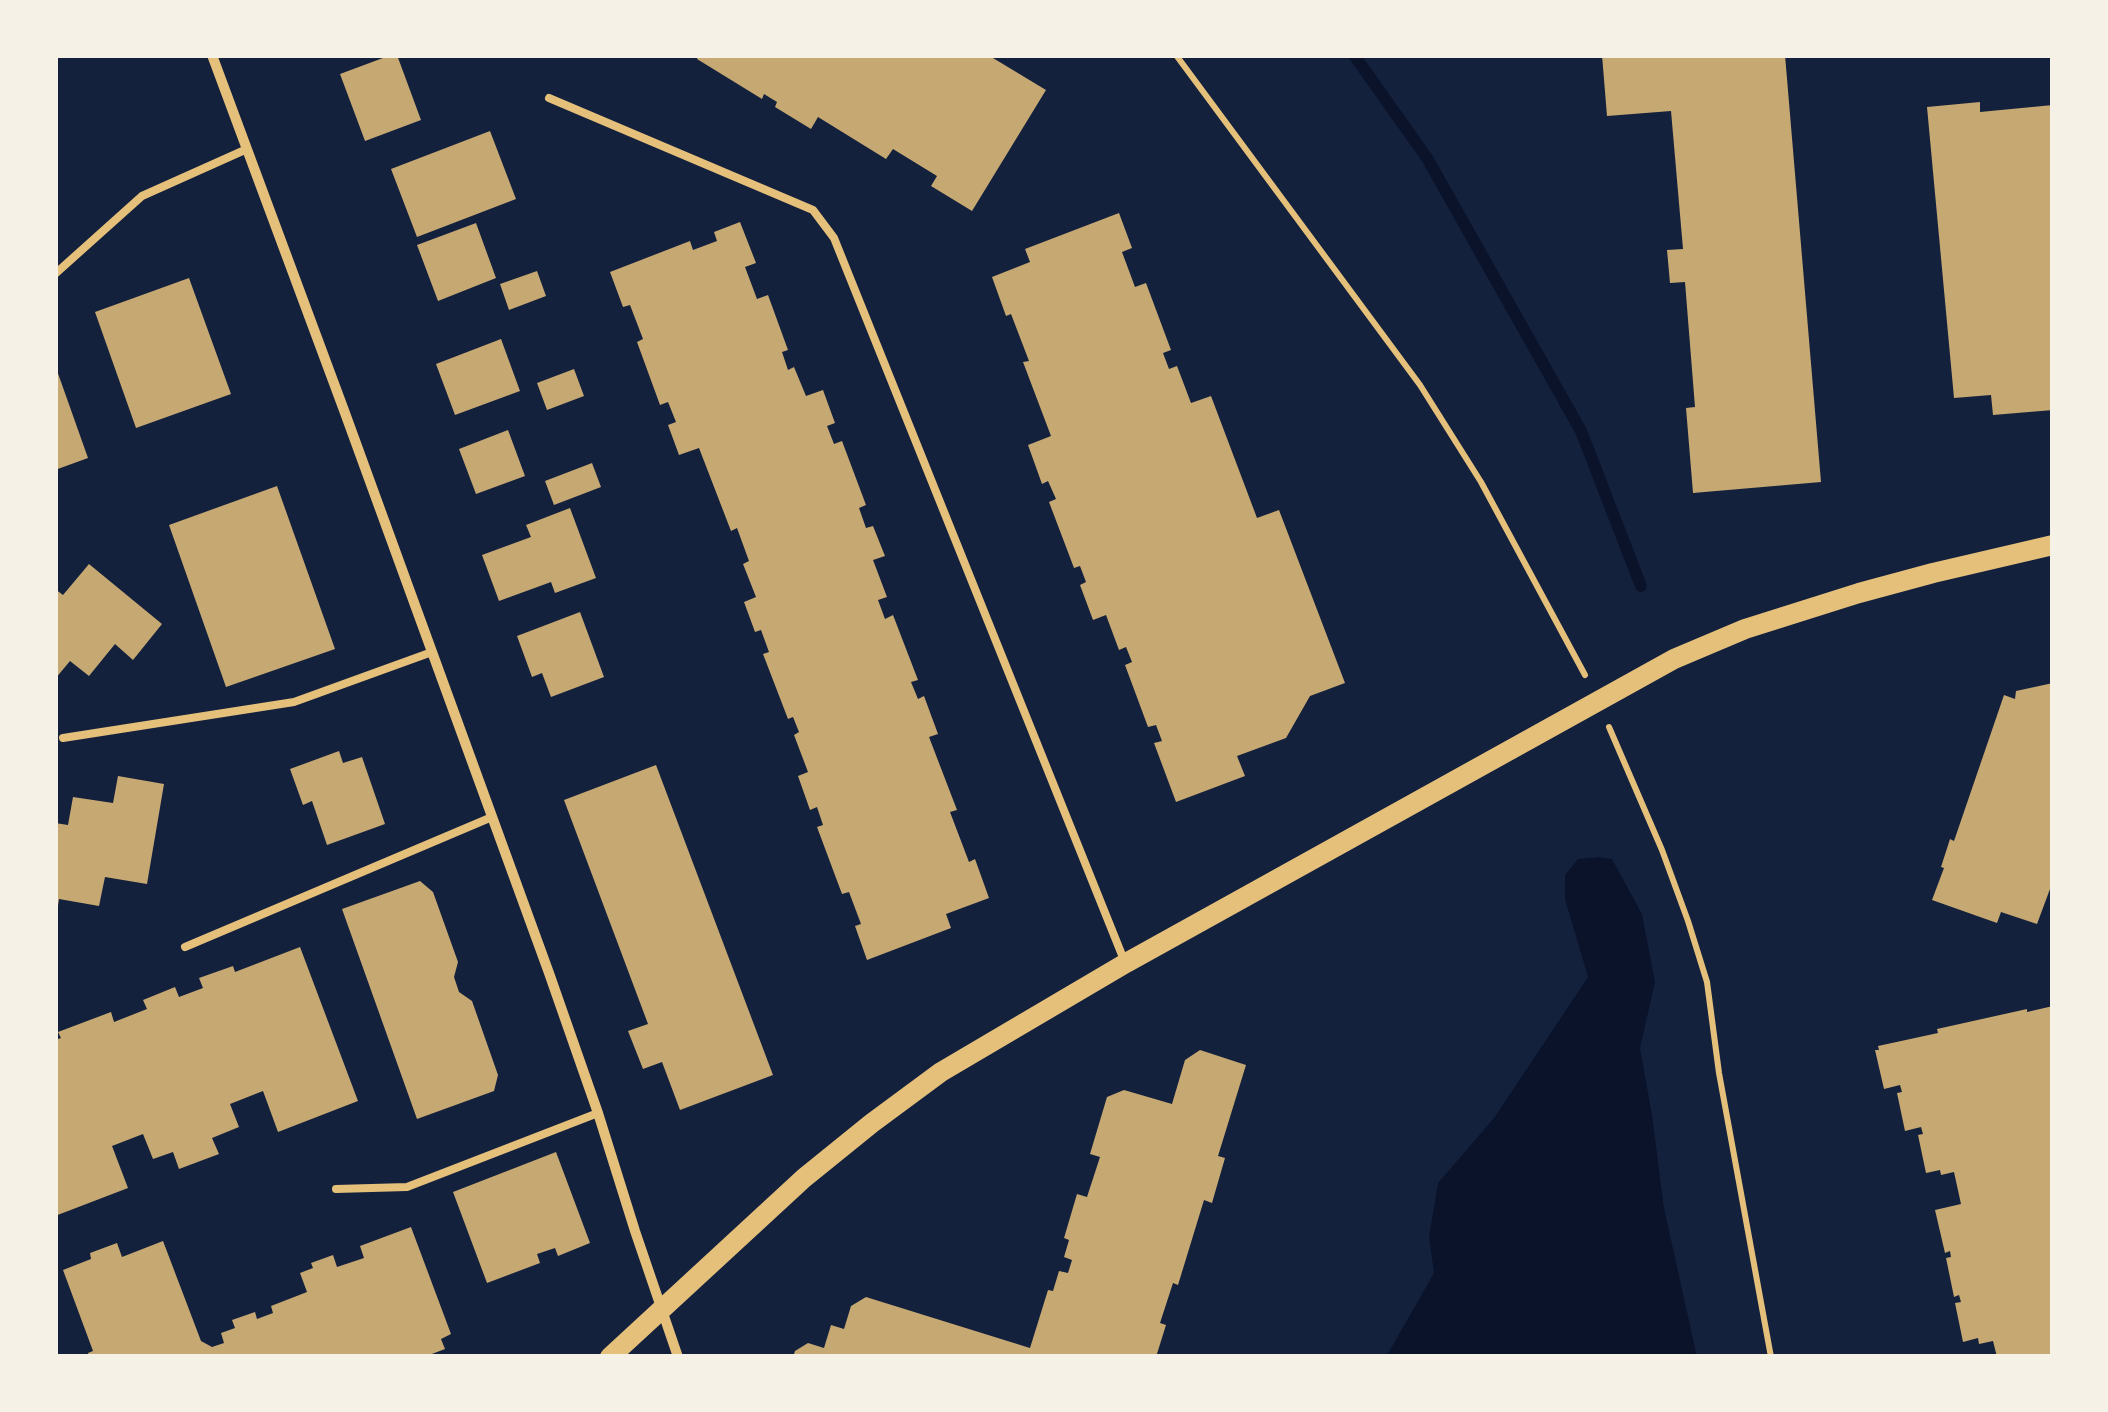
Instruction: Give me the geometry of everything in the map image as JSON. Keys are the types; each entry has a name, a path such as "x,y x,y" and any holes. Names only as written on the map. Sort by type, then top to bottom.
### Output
{"main road":[{"path":"610,1357 804,1178 872,1122 941,1072 1126,964 1674,660 1745,629 1844,598 2053,545"}],"street":[{"path":"212,55 492,817 598,1114 678,1357"}],"lane":[{"path":"548,98 813,210 834,238 1126,964"},
{"path":"55,274 142,196 248,150"},
{"path":"63,738 294,702 432,652"},
{"path":"185,947 492,817"},
{"path":"336,1189 407,1187 598,1114"}],"path":[{"path":"1176,55 1420,385 1481,482 1592,690"},
{"path":"1608,725 1662,850 1707,982 1770,1357"}],"water":[{"path":"1578,859 1612,859 1642,914 1655,982 1640,1048 1664,1208 1697,1357 1386,1357 1434,1273 1429,1237 1438,1183 1494,1118 1588,977 1565,899 1565,875"}],"building":[{"path":"397,55 421,120 365,141 340,74"},
{"path":"699,55 988,55 1046,90 972,211 931,186 937,176 893,149 886,159 818,117 811,129 775,107 777,102 764,94 762,99 697,59"},
{"path":"1602,55 1785,55 1821,482 1693,493 1686,408 1695,407 1685,282 1670,283 1667,250 1683,249 1671,111 1607,116"},
{"path":"1980,102 1980,112 2053,105 2053,410 1993,415 1991,395 1954,398 1927,107"},
{"path":"490,131 516,199 417,237 391,169"},
{"path":"1119,213 1132,248 1122,252 1135,287 1146,283 1171,350 1163,353 1169,369 1177,366 1191,403 1211,396 1257,518 1279,510 1345,683 1310,696 1286,738 1237,756 1245,776 1176,802 1154,743 1162,741 1156,725 1148,727 1125,665 1132,662 1126,647 1119,650 1106,615 1093,620 1080,585 1086,582 1080,566 1074,568 1049,502 1056,499 1048,481 1042,484 1028,445 1051,436 1023,362 1029,361 992,277 1030,262 1025,249"},
{"path":"740,222 756,263 745,267 757,299 768,295 788,350 782,352 788,370 794,367 806,396 823,390 835,423 827,426 834,444 842,441 866,505 859,508 866,528 873,526 885,556 873,560 887,597 878,600 885,619 893,615 918,680 911,682 918,699 924,696 938,734 929,737 957,810 950,812 969,862 975,859 989,898 946,914 951,928 867,960 855,926 861,924 849,892 842,894 817,827 823,825 817,807 810,810 798,776 808,772 794,735 799,732 793,717 788,719 763,654 769,652 761,630 755,632 744,602 756,597 743,564 749,561 737,528 731,531 699,448 679,455 668,425 676,422 668,402 660,405 637,342 643,339 630,305 623,307 610,272 690,241 693,250 717,241 714,232"},
{"path":"476,223 496,278 438,301 417,245"},
{"path":"537,271 546,296 509,310 500,284"},
{"path":"189,278 231,394 136,428 95,312"},
{"path":"501,339 520,391 455,415 436,364"},
{"path":"55,365 88,458 55,470"},
{"path":"574,369 584,396 547,410 537,383"},
{"path":"508,430 525,476 476,494 459,449"},
{"path":"592,463 601,487 554,505 545,481"},
{"path":"277,486 335,649 226,687 169,525"},
{"path":"570,508 596,578 555,593 551,582 499,601 482,555 531,537 526,525"},
{"path":"89,564 162,624 133,660 115,644 89,676 70,661 55,679 55,589 63,595"},
{"path":"580,612 604,677 551,697 542,673 532,677 517,636"},
{"path":"2053,683 2053,890 2050,889 2037,924 2001,912 1997,923 1932,900 1950,839 1954,841 2004,695 2015,699 2016,691"},
{"path":"339,751 343,763 362,757 385,824 327,845 312,801 303,805 290,769"},
{"path":"656,765 773,1075 680,1110 662,1062 643,1069 628,1031 648,1024 564,800"},
{"path":"118,776 164,784 147,884 105,877 99,906 59,899 55,912 55,823 68,825 73,797 113,803"},
{"path":"420,881 433,892 458,962 454,977 459,992 472,1001 498,1075 494,1091 417,1119 342,909"},
{"path":"300,947 358,1101 278,1132 263,1091 230,1104 239,1127 212,1138 219,1154 179,1169 173,1152 153,1159 143,1134 112,1146 128,1188 55,1216 55,1040 61,1038 58,1032 111,1012 114,1022 147,1009 143,1000 175,987 179,997 203,988 199,978 233,966 235,972"},
{"path":"2053,1006 2053,1357 1997,1357 1993,1341 1979,1344 1978,1338 1963,1342 1955,1303 1961,1302 1959,1295 1954,1297 1946,1258 1951,1257 1950,1251 1945,1253 1935,1210 1961,1204 1954,1172 1926,1173 1918,1135 1923,1134 1921,1127 1905,1131 1897,1093 1902,1092 1900,1085 1884,1089 1875,1050 1879,1050 1878,1046 1938,1033 1937,1029"},
{"path":"1200,1050 1246,1065 1218,1156 1225,1158 1212,1203 1204,1200 1178,1285 1173,1283 1160,1323 1166,1325 1156,1357 793,1357 795,1351 808,1343 824,1348 831,1325 844,1329 851,1306 866,1297 1030,1348 1048,1290 1053,1291 1059,1271 1068,1273 1072,1260 1064,1257 1069,1240 1064,1238 1077,1194 1087,1197 1100,1157 1090,1154 1107,1097 1124,1090 1172,1104 1185,1060"},
{"path":"556,1152 590,1243 558,1256 555,1248 537,1254 540,1263 487,1283 453,1192"},
{"path":"411,1227 451,1334 441,1339 445,1349 424,1357 89,1357 88,1353 93,1351 63,1270 91,1259 90,1253 117,1243 122,1257 163,1241 201,1341 212,1347 224,1343 221,1333 235,1328 232,1320 255,1312 257,1319 273,1313 271,1306 307,1292 300,1273 313,1268 311,1263 333,1255 337,1267 364,1258 360,1246"}],"waterway":[{"path":"1354,55 1427,158 1581,431 1641,586"}]}
